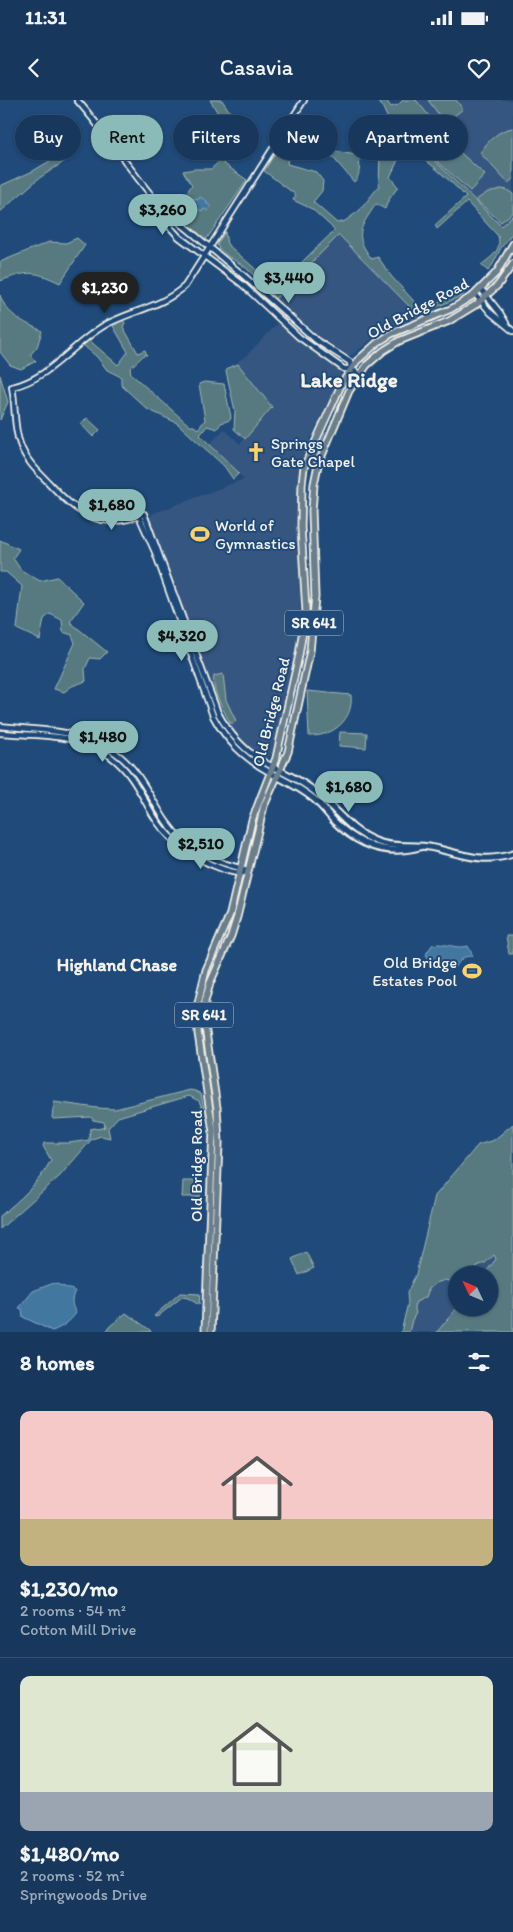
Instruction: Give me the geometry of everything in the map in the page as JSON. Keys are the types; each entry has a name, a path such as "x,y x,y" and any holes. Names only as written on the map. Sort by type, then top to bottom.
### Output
{"main road":[{"name":"Old Bridge Road","path":"211,1332 219,1143 217,1108 204,1011 210,983 233,931 252,820 272,770 300,655 305,625 306,598 301,527 304,472 325,418 351,369 371,348 392,334 450,309 478,292 497,272 513,244"},
{"name":"Old Bridge Road","path":"205,1332 213,1131 210,1101 198,1033 198,1003 206,970 230,914 264,806 290,742 313,634 315,597 312,511 315,475 320,457 349,391 359,374 375,357 409,336 449,321 481,302 504,278 513,264"},
{"path":"304,472 315,475"},
{"path":"272,770 308,794 344,830 379,850 406,851 425,846 473,858 494,858 513,854"}],"street":[{"path":"77,100 105,133 148,193 167,225 179,237 249,289 299,337 344,369 351,369 359,374"},
{"path":"272,770 241,745 229,731 218,713 144,514 121,520 101,520 86,516 66,502 35,469 21,449 16,431 12,387 45,373 88,337 106,325 162,302 174,295 190,279 304,100"},
{"path":"148,193 164,211 235,268 320,344 350,362 351,369"},
{"path":"230,274 235,268"},
{"path":"478,292 487,297 506,325"},
{"path":"478,292 481,302 513,331"},
{"path":"139,516 155,552 213,716 224,735 240,753 272,770"},
{"path":"0,726 69,732 106,746 138,775 158,812 175,833 205,855 243,872"},
{"path":"0,733 64,738 99,749 117,762 129,774 157,822 181,847 206,862 243,872"}],"shaded area":[{"path":"416,100 513,100 513,224 506,235 424,160 468,160 468,115 428,115"},
{"path":"200,197 211,206 208,211 194,208 196,205 192,203 194,198 198,200"},
{"path":"339,234 414,311 417,317 374,337 352,355 348,355 318,336 275,299"},
{"path":"278,323 336,366 340,370 341,376 310,439 301,465 297,518 301,590 299,632 274,749 267,758 248,746 235,733 221,712 149,519 152,514 244,479 209,445 224,429 240,444 272,407 237,362 247,355"},
{"path":"432,945 460,947 468,946 473,956 463,958 452,968 443,969 431,962 426,954"},
{"name":"Old Bridge Estates Pool","path":"466,967 478,969 477,977 474,978 471,974 465,973"},
{"path":"494,1255 496,1259 491,1266 449,1266"},
{"path":"448,1266 448,1316 450,1316 437,1332 405,1332 416,1274"},
{"path":"54,1283 75,1291 72,1302 76,1313 66,1324 52,1331 23,1317 22,1309 19,1308 33,1291"}],"green space":[{"path":"210,100 222,100 232,115 219,115"},
{"path":"376,100 386,100 391,107 398,105 403,100 416,100 428,115 386,115 382,106"},
{"path":"428,100 456,100 463,109 455,115 439,115"},
{"path":"513,128 513,179 508,183 480,153 494,137 503,131"},
{"path":"338,151 348,154 348,160 360,160 359,174 354,182 335,160 338,160"},
{"path":"51,160 66,160 38,179 0,212 0,186 33,171"},
{"path":"271,160 288,160 287,164 316,172 323,181 322,191 313,202 337,223 345,221 360,210 379,186 380,160 398,160 390,177 398,187 385,209 376,204 366,219 361,232 362,244 372,259 378,257 391,276 422,310 456,293 461,284 465,283 467,287 462,296 416,316 414,311 339,235 275,299 249,271 226,255 217,245 225,232 227,244 276,287 335,230 312,209 293,200 296,195 264,171"},
{"path":"424,160 434,160 501,226 513,215 513,232 488,271 481,265 497,250 498,236 467,202 437,229 435,225 466,197"},
{"path":"468,160 485,175 470,191 437,161"},
{"path":"220,161 247,180 206,240 173,211 192,185 183,171 211,169"},
{"path":"501,189 513,194 513,212 501,222 476,200 488,192"},
{"path":"77,238 85,245 60,283 30,273 0,281 0,262 49,242 66,243"},
{"path":"0,295 7,308 17,318 42,331 37,347 30,355 36,361 21,369 10,365 0,352"},
{"path":"123,320 125,323 123,327 138,353 145,350 147,355 144,355 130,368 131,374 190,426 198,429 205,420 199,384 204,382 224,384 230,420 221,423 217,429 207,426 200,435 239,473 233,479 224,466 177,423 147,409 121,385 121,377 107,370 97,357 83,345 89,340 118,365 128,352 113,326"},
{"path":"238,364 272,407 245,439 234,429 235,411 226,371 228,368"},
{"path":"0,375 8,402 0,420"},
{"path":"87,418 100,430 93,437 81,424"},
{"path":"0,540 19,549 13,558 21,570 40,581 57,577 84,602 70,622 107,652 100,659 90,658 85,669 86,681 72,686 64,692 54,689 75,643 72,635 63,632 62,620 50,614 44,619 40,640 17,629 22,586 6,572 0,572"},
{"path":"223,674 226,700 236,721 234,723 230,723 214,687 214,676"},
{"path":"307,691 351,695 349,712 334,730 318,736 309,736"},
{"path":"340,732 367,733 366,748 339,746"},
{"path":"506,936 513,936 513,954 509,954"},
{"path":"190,1090 201,1094 205,1115 199,1101 189,1096 118,1117 108,1128 110,1138 101,1136 92,1139 60,1176 0,1229 0,1216 28,1191 41,1176 51,1160 43,1146 44,1143 69,1143 89,1140 90,1129 105,1127 104,1122 93,1120 91,1117 53,1119 54,1102 115,1109"},
{"path":"513,1124 513,1332 437,1332 450,1316 498,1316 498,1266 491,1266 496,1259 494,1255 485,1263 477,1266 448,1266 448,1281 436,1283 429,1289 426,1297 416,1302 414,1306 416,1313 409,1332 401,1332 408,1303 407,1293 416,1274 435,1196 478,1145 494,1140"},
{"path":"183,1181 201,1181 200,1197 182,1197"},
{"path":"306,1252 314,1268 299,1275 292,1259"},
{"path":"180,1293 200,1294 199,1305 188,1298 182,1297 157,1317 154,1316"},
{"path":"126,1313 151,1332 106,1332 110,1326"}],"waterway":[{"path":"491,287 505,269 513,254"},
{"path":"363,362 393,338 437,319"},
{"path":"335,410 346,382"},
{"path":"313,464 325,433"}],"place":[{"name":"Springs Gate Chapel","path":"256,452"},
{"name":"World of Gymnastics","path":"200,534"},
{"name":"Old Bridge Estates Pool","path":"472,971"}],"district":[{"name":"Lake Ridge","path":"349,379"},
{"name":"Highland Chase","path":"117,965"}]}
